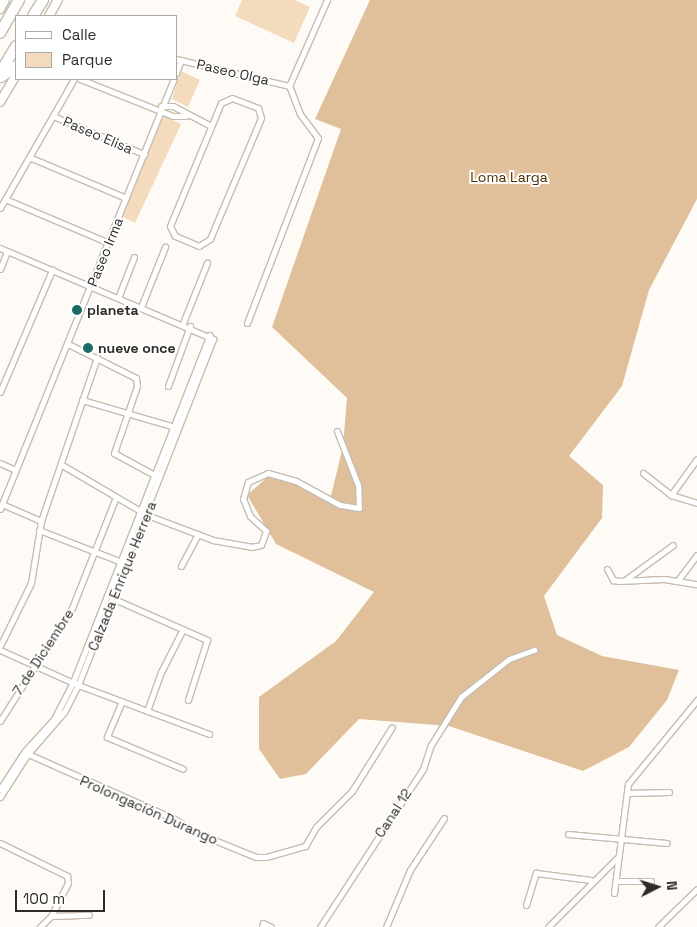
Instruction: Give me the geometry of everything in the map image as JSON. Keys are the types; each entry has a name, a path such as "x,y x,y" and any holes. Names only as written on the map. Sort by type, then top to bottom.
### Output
{"highway":[{"path":"0,33 19,0"},
{"path":"35,15 43,0"},
{"path":"0,78 12,63 15,50"},
{"path":"0,73 12,63"}],"street":[{"path":"0,9 5,0"},
{"path":"50,15 58,0"},
{"path":"247,323 317,141 316,132 300,114 289,86 327,0"},
{"name":"Paseo Olga","path":"179,60 289,86"},
{"path":"0,102 15,77"},
{"path":"0,208 73,80"},
{"path":"83,80 211,126"},
{"name":"Paseo Irma","path":"1,507 174,80"},
{"path":"228,98 256,107 261,112 210,239 202,246 175,236 170,229 211,126 221,103 228,98"},
{"path":"163,108 177,108 186,116"},
{"name":"Paseo Elisa","path":"53,116 144,154"},
{"path":"29,158 126,198"},
{"path":"5,199 109,243"},
{"path":"141,308 165,247"},
{"path":"0,248 141,308 190,326 211,337"},
{"path":"0,269 7,252"},
{"path":"118,298 134,257"},
{"path":"182,323 207,263"},
{"path":"0,392 52,270"},
{"path":"168,386 190,326"},
{"name":"Calzada Enrique Herrera","path":"145,514 156,476 211,337"},
{"name":"Calzada Enrique Herrera","path":"76,684 145,514 211,337"},
{"path":"68,344 136,378 137,386 114,453 156,476"},
{"path":"97,357 62,465 41,522 31,583 0,648 34,666 76,684 209,734"},
{"path":"82,400 175,427"},
{"path":"62,465 145,514 198,534 256,546 267,535 245,508 243,499 248,482 261,474 278,474 340,504 359,508 358,485 337,431"},
{"path":"671,495 697,459"},
{"path":"0,463 16,470"},
{"path":"643,473 671,495 697,503"},
{"name":"7 de Diciembre","path":"0,721 72,608 116,497"},
{"path":"1,507 41,522"},
{"path":"39,530 96,550 125,563"},
{"path":"181,566 198,534"},
{"path":"625,580 672,545"},
{"path":"678,580 697,555"},
{"name":"Calzada Enrique Herrera","path":"0,790 26,753 64,712 114,599 125,563"},
{"path":"607,569 613,580 678,580 697,584"},
{"path":"114,599 207,640 188,700"},
{"path":"148,711 161,672 183,629"},
{"name":"Canal 12","path":"320,927 423,770 431,745 461,697 509,659 534,650"},
{"path":"614,893 627,793 634,772 697,700"},
{"path":"122,701 107,738 183,769"},
{"name":"Prolongación Durango","path":"26,753 256,857 277,855 305,846 316,827 352,791 392,727"},
{"name":"Calzada Enrique Herrera","path":"0,797 26,753"},
{"path":"627,793 669,792"},
{"path":"386,927 410,870 444,818"},
{"path":"568,834 622,837 667,843"},
{"path":"0,843 59,871 68,880 51,916 40,927"},
{"path":"548,927 591,880 618,857"},
{"path":"526,905 536,873 591,880"},
{"path":"617,881 652,881"},
{"path":"658,927 697,889"},
{"path":"51,916 89,915"},
{"path":"262,925 271,927"}],"green space":[{"path":"242,0 295,0 310,7 294,43 235,16"},
{"name":"Loma Larga","path":"370,0 697,0 697,199 649,290 622,386 569,456 603,485 602,518 544,596 557,635 602,656 679,670 667,700 629,747 583,771 449,726 359,719 306,774 280,779 259,749 259,697 336,641 374,592 276,544 247,495 271,474 331,496 343,446 347,398 272,327 341,129 315,119"},
{"path":"181,71 200,80 188,107 172,99"},
{"path":"164,116 181,124 135,223 118,215"}],"place":[{"name":"planeta","path":"77,310"},
{"name":"nueve once","path":"88,348"}]}
